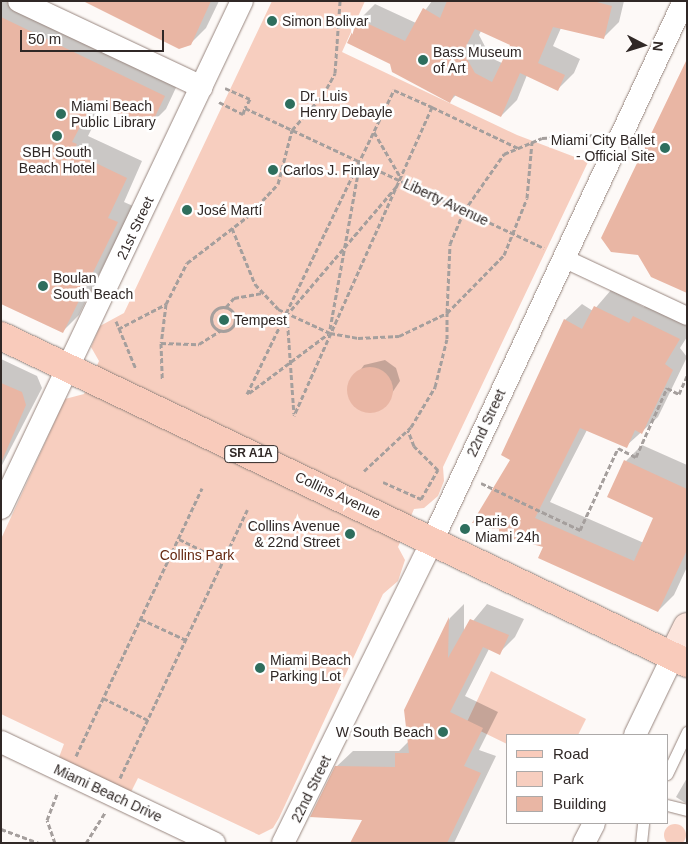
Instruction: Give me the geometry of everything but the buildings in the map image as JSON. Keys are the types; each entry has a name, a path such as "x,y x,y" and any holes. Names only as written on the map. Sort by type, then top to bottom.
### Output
{"main road":[{"name":"Collins Avenue","path":"1,336 682,658"},
{"path":"682,658 687,627"}],"street":[{"path":"19,1 202,87"},
{"name":"21st Street","path":"1,508 242,1"},
{"name":"22nd Street","path":"283,843 432,539 554,253 684,1"},
{"path":"554,253 687,316"},
{"path":"636,734 682,658"},
{"name":"Miami Beach Drive","path":"1,742 214,843"},
{"path":"584,843 594,824"}],"lane":[{"path":"668,772 687,732"},
{"path":"668,805 687,810"},
{"path":"642,843 643,824"}],"path":[{"path":"162,379 161,343 166,304 188,263 232,228 278,184 292,130 324,95 335,73 340,1"},
{"path":"226,88 250,99 245,108"},
{"path":"360,162 330,333 247,394 287,315 394,90 518,148"},
{"name":"Liberty Avenue","path":"219,102 243,114 245,108 554,253"},
{"path":"401,180 287,315 294,416 401,180 432,107"},
{"path":"374,132 401,180"},
{"path":"364,470 408,430 435,387 447,339 450,244 464,211 486,174 504,154 532,142 598,135"},
{"path":"232,228 238,250 263,293 287,315 330,333 358,338 399,336 448,313 486,277 514,234 527,198 532,142"},
{"path":"220,331 211,323 211,315 226,307 234,298 263,293"},
{"path":"118,329 166,304"},
{"path":"161,343 199,344 220,331 231,328 236,321 226,307"},
{"path":"116,321 136,368"},
{"path":"481,483 580,530 618,448 636,457 667,388 679,394 687,376"},
{"path":"383,482 421,499 438,470 414,446 408,430"},
{"path":"80,747 202,488"},
{"path":"117,786 247,510"},
{"path":"179,539 224,561"},
{"path":"141,619 186,640"},
{"path":"103,698 148,720"},
{"path":"55,843 47,820 63,783"},
{"path":"86,843 96,834 108,804"},
{"path":"1,829 38,843"}],"green space":[{"name":"Collins Park","path":"272,1 365,1 342,52 517,135 588,162 443,467 444,481 438,496 424,508 414,509 398,547 405,560 398,581 383,594 279,818 273,828 259,835 138,778 130,794 58,760 64,744 1,714 1,539 65,399 84,394 99,361 91,347 100,326 124,313"},
{"path":"491,671 586,719 578,734 506,734 506,744 466,724"},
{"path":"675,824 683,827 686,835 683,843 671,845 667,843 664,835 667,827"}],"place":[{"name":"Simon Bolivar","path":"272,21"},
{"name":"Bass Museum of Art","path":"423,60"},
{"name":"Dr. Luis Henry Debayle","path":"290,104"},
{"name":"Miami Beach Public Library","path":"61,114"},
{"name":"SBH South Beach Hotel","path":"57,136"},
{"name":"Miami City Ballet - Official Site","path":"665,148"},
{"name":"Carlos J. Finlay","path":"273,170"},
{"name":"José Martí","path":"187,210"},
{"name":"Boulan South Beach","path":"43,286"},
{"name":"Tempest","path":"224,320"},
{"name":"Paris 6 Miami 24h","path":"465,529"},
{"name":"Collins Avenue & 22nd Street","path":"350,534"},
{"name":"Miami Beach Parking Lot","path":"260,668"},
{"name":"W South Beach","path":"443,732"}]}
